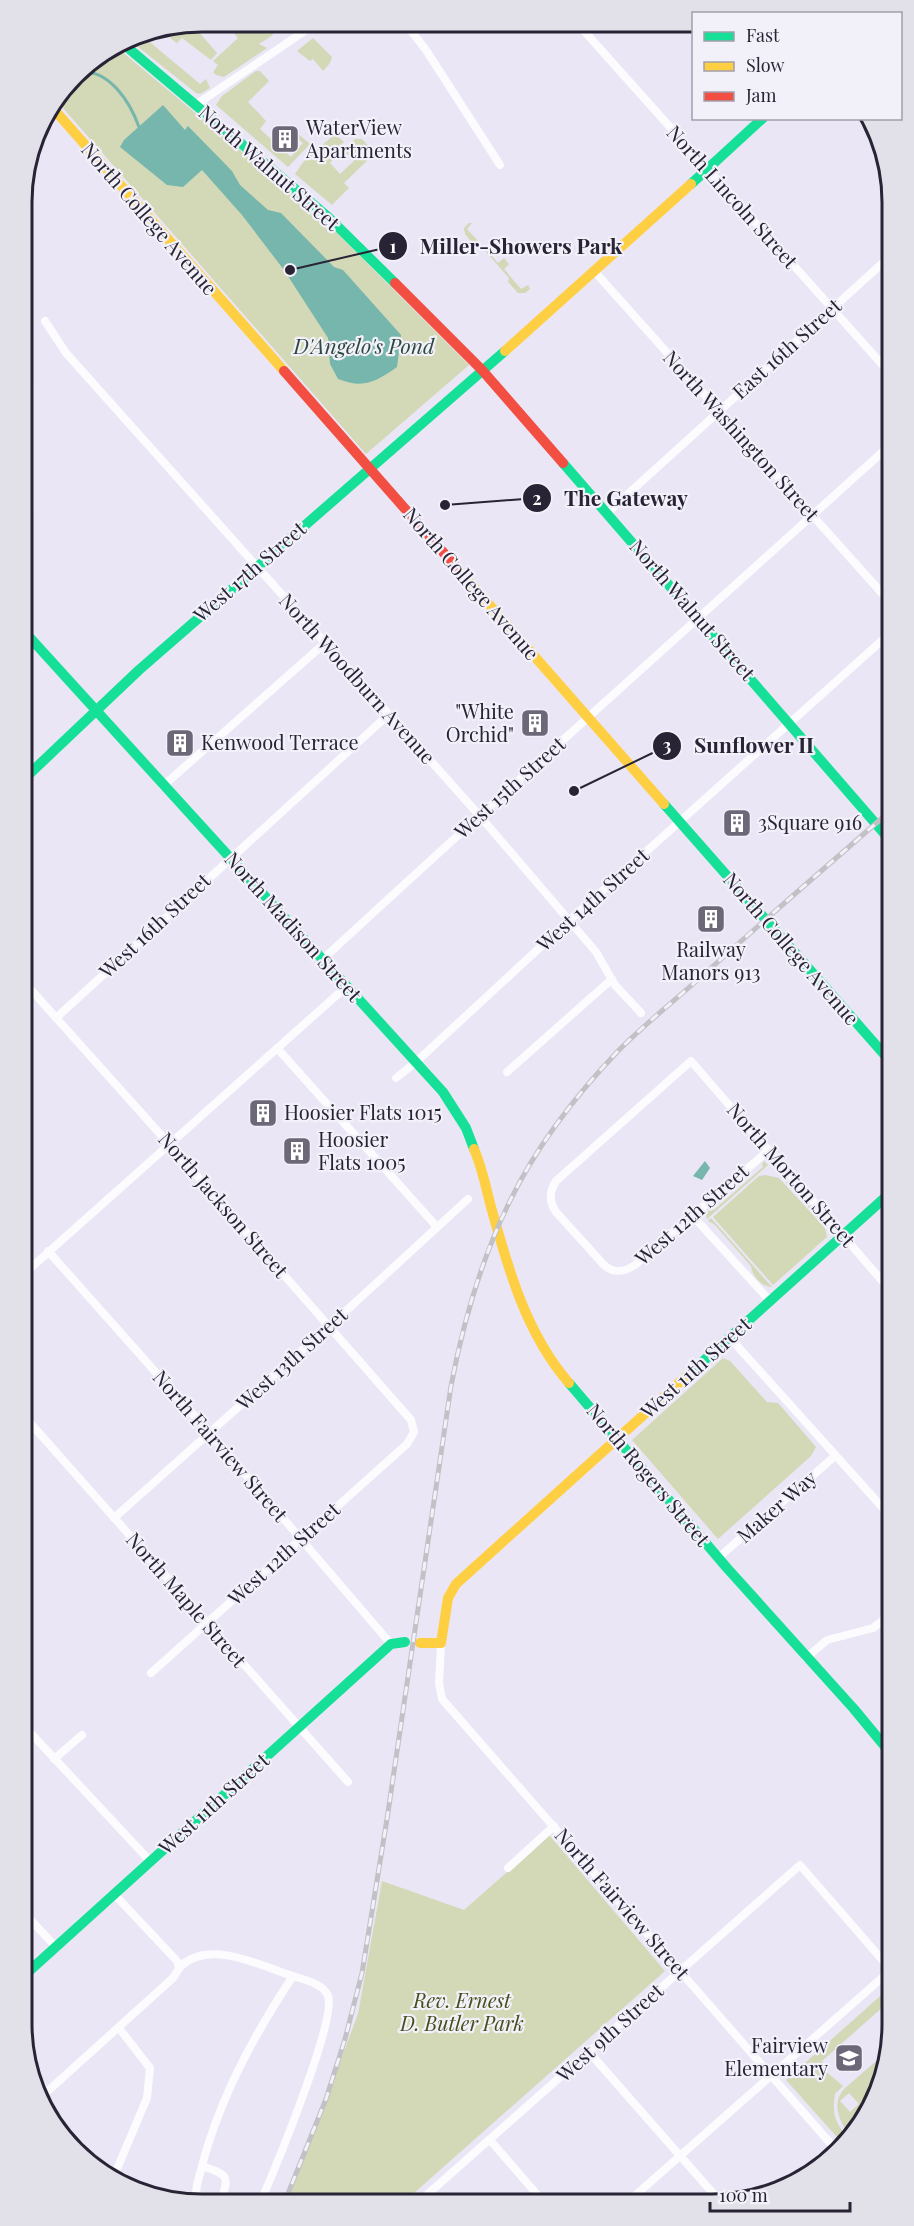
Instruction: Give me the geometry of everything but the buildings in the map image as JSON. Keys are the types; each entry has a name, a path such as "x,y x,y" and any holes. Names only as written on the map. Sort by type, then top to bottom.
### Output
{"main road":[{"name":"North Walnut Street","path":"128,48 327,216 482,370 790,722 882,831"},
{"name":"North College Avenue","path":"57,113 882,1052"},
{"name":"West 17th Street","path":"32,771 257,566 595,272 761,120"},
{"name":"North Madison Street","path":"32,640 443,1092 457,1113 476,1153"},
{"name":"North Rogers Street","path":"476,1153 525,1315 554,1366 718,1558 882,1743"},
{"name":"West 11th Street","path":"441,1643 448,1598 453,1588 882,1200"},
{"path":"391,1644 405,1642"},
{"path":"420,1643 441,1643"},
{"name":"West 11th Street","path":"32,1969 391,1644"}],"street":[{"path":"197,104 303,32"},
{"path":"412,32 426,50 500,165"},
{"name":"North Lincoln Street","path":"585,32 882,364"},
{"name":"East 16th Street","path":"606,513 882,264"},
{"name":"North Washington Street","path":"595,272 882,593"},
{"name":"North Woodburn Avenue","path":"45,321 66,353 479,815 596,952 612,979 641,1013"},
{"name":"West 15th Street","path":"322,960 479,815 882,452"},
{"name":"West 14th Street","path":"396,1078 882,640"},
{"path":"163,786 325,642"},
{"name":"West 16th Street","path":"56,1018 388,715"},
{"path":"507,1072 612,979"},
{"path":"32,1266 347,986"},
{"name":"North Jackson Street","path":"32,991 170,1144 411,1420 414,1432"},
{"path":"277,1048 437,1227"},
{"name":"North Morton Street","path":"612,1271 556,1212 550,1194 556,1181 691,1061 882,1281"},
{"name":"West 12th Street","path":"612,1271 624,1270 635,1265 769,1150"},
{"name":"West 13th Street","path":"114,1518 468,1199"},
{"path":"692,1215 770,1301"},
{"name":"North Fairview Street","path":"48,1251 210,1433 391,1644"},
{"path":"730,1338 882,1507"},
{"name":"North Maple Street","path":"32,1425 348,1782"},
{"name":"West 12th Street","path":"151,1673 407,1444 414,1432"},
{"name":"Maker Way","path":"718,1558 835,1456"},
{"path":"806,1658 827,1640 873,1628 882,1621"},
{"name":"North Fairview Street","path":"441,1643 439,1683 442,1699 832,2145"},
{"path":"32,1735 150,1862"},
{"path":"54,1759 82,1735"},
{"path":"508,1868 554,1826"},
{"name":"West 9th Street","path":"428,2194 800,1865 882,1958"},
{"path":"114,1894 177,1961 179,1968"},
{"path":"32,1921 56,1947"},
{"path":"46,2093 173,1978 179,1968 200,1955 213,1953 228,1955 320,1986 328,1996 329,2004 320,2041 295,2118 264,2194"},
{"path":"197,2194 213,2130 242,2064 270,2010 293,1976"},
{"path":"636,2194 882,1978"},
{"path":"116,2171 147,2098 150,2068 119,2028"},
{"path":"589,2052 712,2194"},
{"path":"490,2140 537,2194"},
{"path":"202,2166 218,2171 226,2178 227,2184 223,2194"}],"green space":[{"path":"199,32 217,53 211,60 182,38 177,43 170,38 174,34"},
{"path":"233,32 263,32 273,35 259,44 267,48 224,77 216,75 213,72 218,65 213,61 238,38"},
{"path":"313,38 332,57 323,71 313,59 310,61 297,51"},
{"path":"148,41 200,84 206,79 210,88 200,94 135,45"},
{"path":"122,52 325,221 469,365 366,454 61,106 81,81 107,60"},
{"path":"256,71 260,71 269,81 248,102 266,121 260,129 291,157 303,143 294,135 296,132 310,144 288,167 216,105 222,96"},
{"path":"335,134 344,142 333,152 336,156 330,163 340,174 354,161 344,151 355,139 362,139 375,153 344,183 349,188 332,205 295,174 304,161"},
{"path":"472,223 467,229 498,263 504,258 509,264 504,269 521,289 528,285 530,289 525,293 518,293 508,282 509,278 479,244 475,246 465,234 464,228"},
{"path":"764,1161 768,1165 707,1219 706,1215 711,1208 714,1210 763,1167"},
{"path":"774,1163 832,1231 823,1224 771,1165"},
{"path":"759,1176 779,1178 825,1228 827,1237 773,1285 713,1217"},
{"path":"711,1218 772,1287 758,1280 751,1266 714,1224 708,1221"},
{"path":"723,1358 730,1361 767,1402 778,1403 816,1447 811,1456 718,1539 632,1440"},
{"name":"Rev. Ernest D. Butler Park","path":"549,1835 665,1971 413,2194 291,2194 358,2014 382,1881 464,1910"},
{"path":"882,1994 882,2008 822,2061 826,2066 823,2069 843,2086 835,2094 835,2114 838,2125 844,2132 838,2139 786,2080"},
{"path":"879,2059 870,2089 846,2130 837,2108 840,2095","holes":["849,2093 859,2104 850,2112 840,2101"]}],"water":[{"name":"D'Angelo's Pond","path":"163,105 185,130 188,126 232,171 240,185 268,210 281,213 334,267 343,270 401,335 397,367 376,380 362,384 338,379 330,364 328,338 284,270 242,215 202,170 183,187 167,185 120,147 124,140"},
{"path":"705,1161 710,1168 702,1180 693,1176"}],"waterway":[{"path":"91,73 109,81 117,89 130,107 139,127"}],"railway":[{"path":"288,2194 326,2099 362,1973 451,1386 474,1294 498,1227 519,1184 544,1143 587,1085 619,1050 882,818"}],"traffic: fast":[{"path":"128,48 327,216 395,283"},
{"path":"691,184 761,120"},
{"path":"32,771 139,670 505,351"},
{"path":"563,463 882,831"},
{"path":"32,640 443,1092 466,1128 474,1149"},
{"path":"664,804 882,1052"},
{"path":"689,1374 882,1200"},
{"path":"569,1383 727,1568 882,1743"},
{"path":"32,1968 391,1644 405,1642"}],"traffic: slow":[{"path":"57,113 284,371"},
{"path":"505,351 691,184"},
{"path":"457,568 664,804"},
{"path":"474,1149 520,1300 541,1343 569,1383"},
{"path":"420,1643 441,1643 448,1598 456,1584 689,1374"}],"traffic: jam":[{"path":"395,283 482,370 563,463"},
{"path":"284,371 457,568"}],"place":[{"name":"WaterView Apartments","path":"285,139"},
{"name":"Miller-Showers Park","path":"290,270"},
{"name":"The Gateway","path":"445,505"},
{"name":"\"White Orchid\"","path":"535,723"},
{"name":"Kenwood Terrace","path":"180,743"},
{"name":"Sunflower II","path":"574,791"},
{"name":"3Square 916","path":"737,823"},
{"name":"Railway Manors 913","path":"711,919"},
{"name":"Hoosier Flats 1015","path":"263,1113"},
{"name":"Hoosier Flats 1005","path":"297,1151"},
{"name":"Fairview Elementary","path":"849,2058"}]}
